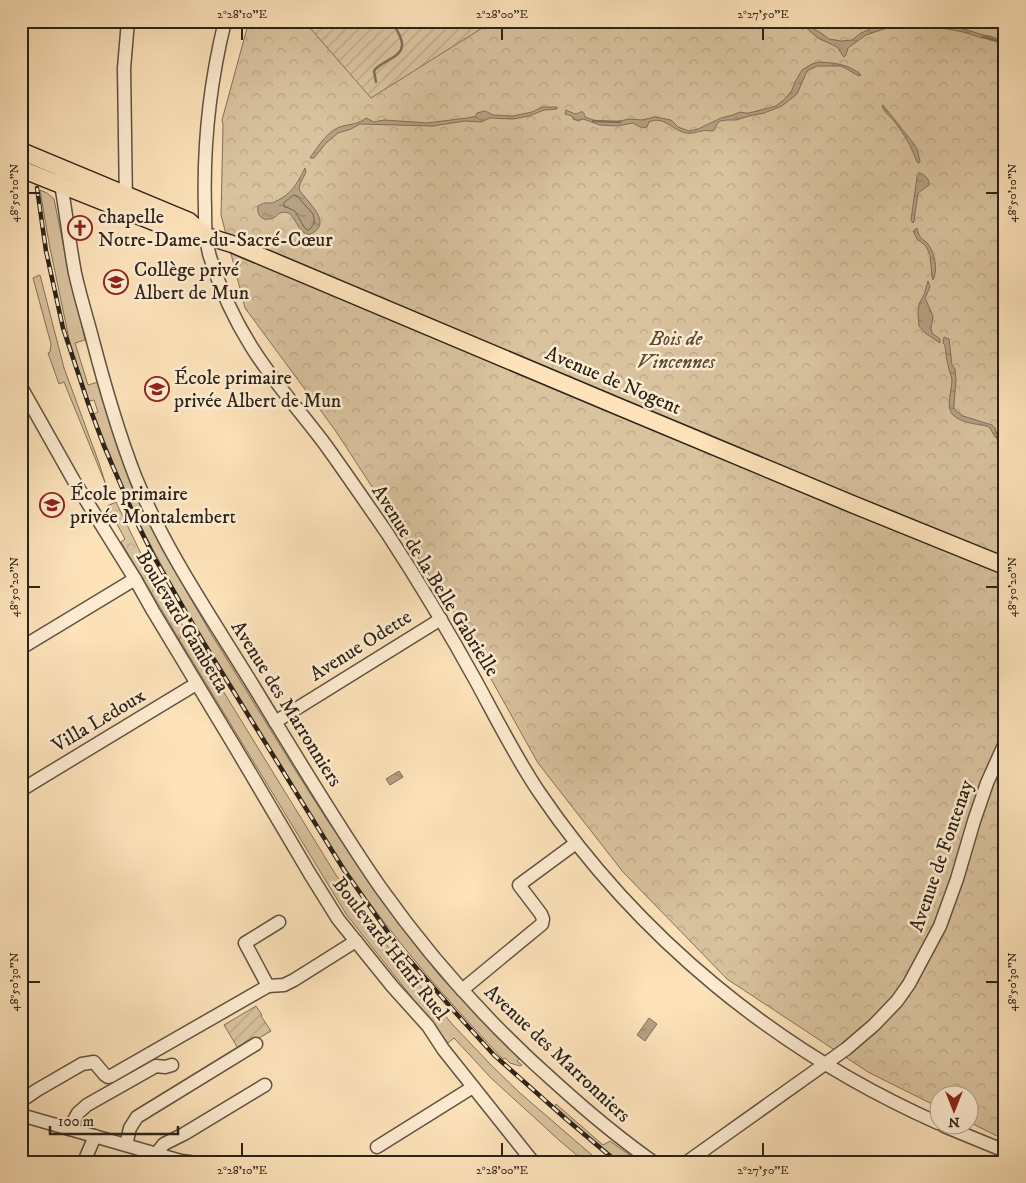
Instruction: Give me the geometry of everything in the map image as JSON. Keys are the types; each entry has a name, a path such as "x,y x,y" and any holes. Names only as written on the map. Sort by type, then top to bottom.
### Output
{"main road":[{"path":"21,151 56,165 126,203"},
{"path":"21,169 61,184 189,221 206,236"},
{"name":"Avenue de Nogent","path":"206,236 232,244 689,436 1005,566"}],"street":[{"path":"126,203 124,68 128,21"},
{"name":"Avenue de la Belle Gabrielle","path":"225,21 209,113 204,182 206,236 210,256 221,288 262,363 370,508 441,618 539,792 576,843 620,895 672,948 747,1011 799,1048 826,1064 874,1092 928,1118"},
{"name":"Avenue des Marronniers","path":"56,165 61,184 75,274 121,437 157,526 185,576 329,809 381,888 424,945 492,1022 546,1075 601,1123 653,1162"},
{"name":"Boulevard Gambetta","path":"21,387 26,407 135,579 235,747"},
{"path":"21,648 135,579"},
{"name":"Avenue Odette","path":"275,722 441,618"},
{"name":"Villa Ledoux","path":"21,790 196,684"},
{"name":"Avenue de Fontenay","path":"687,1162 863,1036 897,1001 909,984 940,926 987,783 1005,743"},
{"name":"Boulevard Henri Ruel","path":"235,747 338,919 392,986 428,1026 443,1049 533,1162"},
{"path":"462,990 542,924 541,914 519,885 576,843"},
{"path":"268,986 244,943 279,922"},
{"path":"21,1101 36,1090 82,1064 94,1062 105,1075 111,1076 268,986 284,985 294,980 356,941"},
{"path":"126,1145 130,1128 137,1117 256,1044"},
{"path":"69,1129 78,1113 87,1105 156,1066 165,1067 172,1065"},
{"path":"154,1158 164,1144 265,1085"},
{"path":"377,1146 473,1086"},
{"path":"21,1115 126,1145 154,1158 190,1162"},
{"path":"84,1162 95,1136"},
{"path":"968,1136 1005,1151"}],"green space":[{"name":"Bois de Vincennes","path":"249,21 1005,21 1005,1140 978,1126 978,1086 928,1086 928,1102 868,1072 727,979 623,872 538,763 453,611 335,430 245,308 221,215 222,120"},
{"path":"304,21 488,21 487,25 371,98"},
{"path":"40,190 54,199 85,340 75,343 88,385 98,382 130,483 161,547 210,632 299,776 327,820 402,928 439,975 519,1059 517,1061 522,1065 510,1063 505,1058 503,1059 487,1042 427,975 366,898 317,825 167,575 140,524 116,469 94,414 98,412 94,400 89,401 69,339"},
{"path":"40,275 64,368 106,485 64,382 59,384 48,353 50,352 51,344 33,278"},
{"path":"116,502 147,566 185,629 179,639 121,542 125,539 107,506"},
{"path":"185,629 336,875 392,952 453,1025 492,1066 520,1093 600,1162 585,1162 491,1078 454,1038 448,1043 346,914 179,639"},
{"path":"256,1006 271,1031 239,1050 224,1025"},
{"path":"556,1104 603,1145 610,1141 639,1162 621,1162 555,1107"}],"water":[{"path":"798,21 804,21 829,39 841,41 852,40 861,33 877,26 890,24 890,27 866,35 848,48 844,57 837,47 818,38"},
{"path":"911,24 964,29 1005,42 1005,46 989,37 982,38 948,29 912,26"},
{"path":"819,62 847,66 861,75 859,76 841,66 817,66 807,71 797,94 782,106 736,120 720,121 713,131 681,132 659,120 649,122 645,128 633,123 617,126 600,125 583,119 578,121 573,119 572,116 565,114 566,110 575,114 583,112 585,117 596,121 614,122 655,117 671,120 678,127 689,131 740,112 749,113 776,106 792,90 802,70"},
{"path":"883,105 914,144 917,149 919,163 905,136 884,110"},
{"path":"542,107 557,107 557,109 544,110 529,116 513,119 490,118 481,122 465,121 433,126 360,124 338,133 326,143 314,158 310,158 324,139 333,131 343,126 358,123 366,118 374,122 384,120 427,123 467,118 485,111 493,115 513,116 532,112"},
{"path":"305,168 306,172 299,189 317,212 320,219 320,225 317,230 309,235 300,229 289,213 284,212 273,218 263,219 258,213 258,206 279,200 288,193 296,185"},
{"path":"919,173 926,177 929,185 918,193 913,223 911,220"},
{"path":"917,228 919,235 928,244 934,257 935,271 933,280 930,255 926,246 917,239 913,231"},
{"path":"928,281 930,287 925,298 933,316 932,333 940,339 940,343 925,333 919,326 919,304"},
{"path":"944,337 949,339 952,365 955,369 954,409 963,416 992,425 998,438 995,437 987,426 960,420 951,412 949,403 952,380 943,343"},
{"path":"399,771 403,777 390,785 386,779"},
{"path":"649,1018 657,1024 645,1041 637,1035"}],"waterway":[{"path":"376,82 374,71 399,53 401,49 401,38 393,21"},
{"path":"983,37 997,41"},
{"path":"593,121 620,122"},
{"path":"997,437 1005,450"}],"railway":[{"path":"37,188 46,251 63,328 89,406 139,527 203,642 344,870 399,948 494,1055 617,1162"}],"place":[{"name":"chapelle Notre-Dame-du-Sacré-Cœur","path":"80,228"},
{"name":"Collège privé Albert de Mun","path":"116,282"},
{"name":"École primaire privée Albert de Mun","path":"157,389"},
{"name":"École primaire privée Montalembert","path":"52,505"}]}
